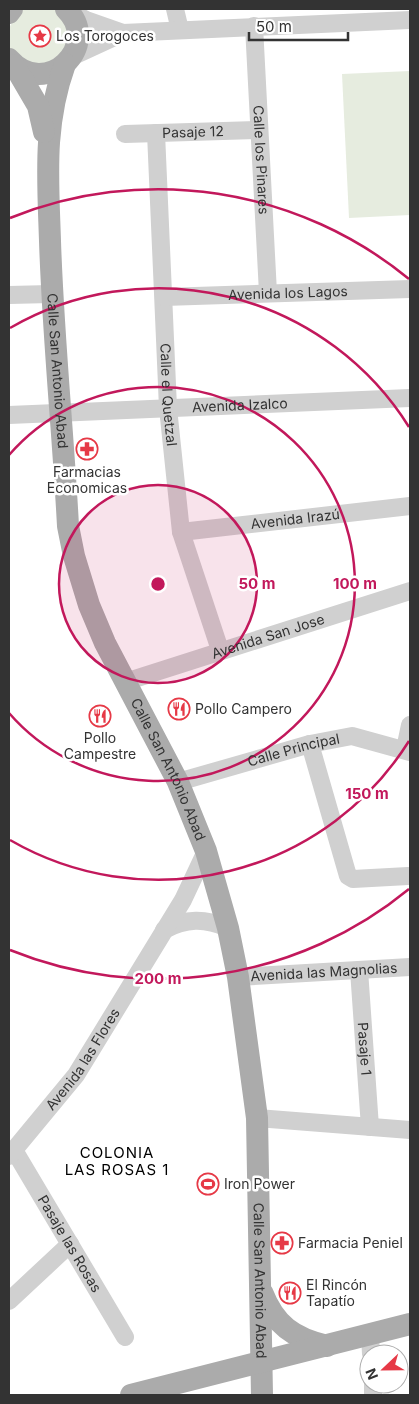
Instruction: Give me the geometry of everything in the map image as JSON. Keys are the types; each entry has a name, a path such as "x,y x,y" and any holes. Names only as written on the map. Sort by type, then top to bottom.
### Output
{"main road":[{"path":"9,13 12,9"},
{"name":"Calle San Antonio Abad","path":"47,151 55,93 76,45 77,32 67,10"},
{"path":"12,62 26,72 41,74 54,71 68,61"},
{"name":"Calle San Antonio Abad","path":"12,62 38,106 47,151 52,294 68,526 74,556 89,604 125,682 178,782 206,851 228,928 238,977 256,1118 262,1395"},
{"path":"260,1286 268,1309 284,1328 305,1341 328,1346"},
{"path":"371,1344 410,1324"},
{"path":"131,1395 328,1346 359,1345"}],"street":[{"path":"175,9 180,30"},
{"path":"67,10 86,20 123,33 254,26 297,16 410,20"},
{"name":"Calle los Pinares","path":"254,26 268,293"},
{"path":"68,61 123,33"},
{"name":"Pasaje 12","path":"125,134 259,130"},
{"name":"Calle el Quetzal","path":"156,133 168,408 181,532 220,650"},
{"name":"Avenida los Lagos","path":"164,297 410,289"},
{"path":"9,295 52,294"},
{"name":"Avenida Izalco","path":"9,415 410,398"},
{"name":"Avenida Irazú","path":"181,532 410,506"},
{"name":"Avenida San Jose","path":"125,682 410,590"},
{"path":"408,751 410,724"},
{"name":"Calle Principal","path":"178,782 310,744 352,736 408,751"},
{"path":"310,744 348,876 353,879 408,876"},
{"name":"Avenida las Flores","path":"11,1153 76,1075 194,880 206,851"},
{"path":"164,930 189,920 209,921 228,928"},
{"name":"Avenida las Magnolias","path":"238,977 410,967"},
{"name":"Pasaje 1","path":"359,970 370,1127"},
{"path":"256,1118 410,1130"},
{"name":"Pasaje las Rosas","path":"11,1153 70,1244 126,1337"},
{"path":"9,1301 70,1244"}],"shaded area":[{"path":"24,9 55,9 65,18 69,48 40,68 18,56 9,46 9,28"},
{"path":"410,71 410,215 349,218 342,74"}],"place":[{"name":"Los Torogoces","path":"40,36"},
{"name":"Farmacias Economicas","path":"87,449"},
{"name":"Pollo Campero","path":"179,709"},
{"name":"Pollo Campestre","path":"100,716"},
{"name":"Iron Power","path":"208,1184"},
{"name":"Farmacia Peniel","path":"282,1243"},
{"name":"El Rincón Tapatío","path":"290,1293"}],"district":[{"name":"COLONIA LAS ROSAS 1","path":"117,1162"}]}
